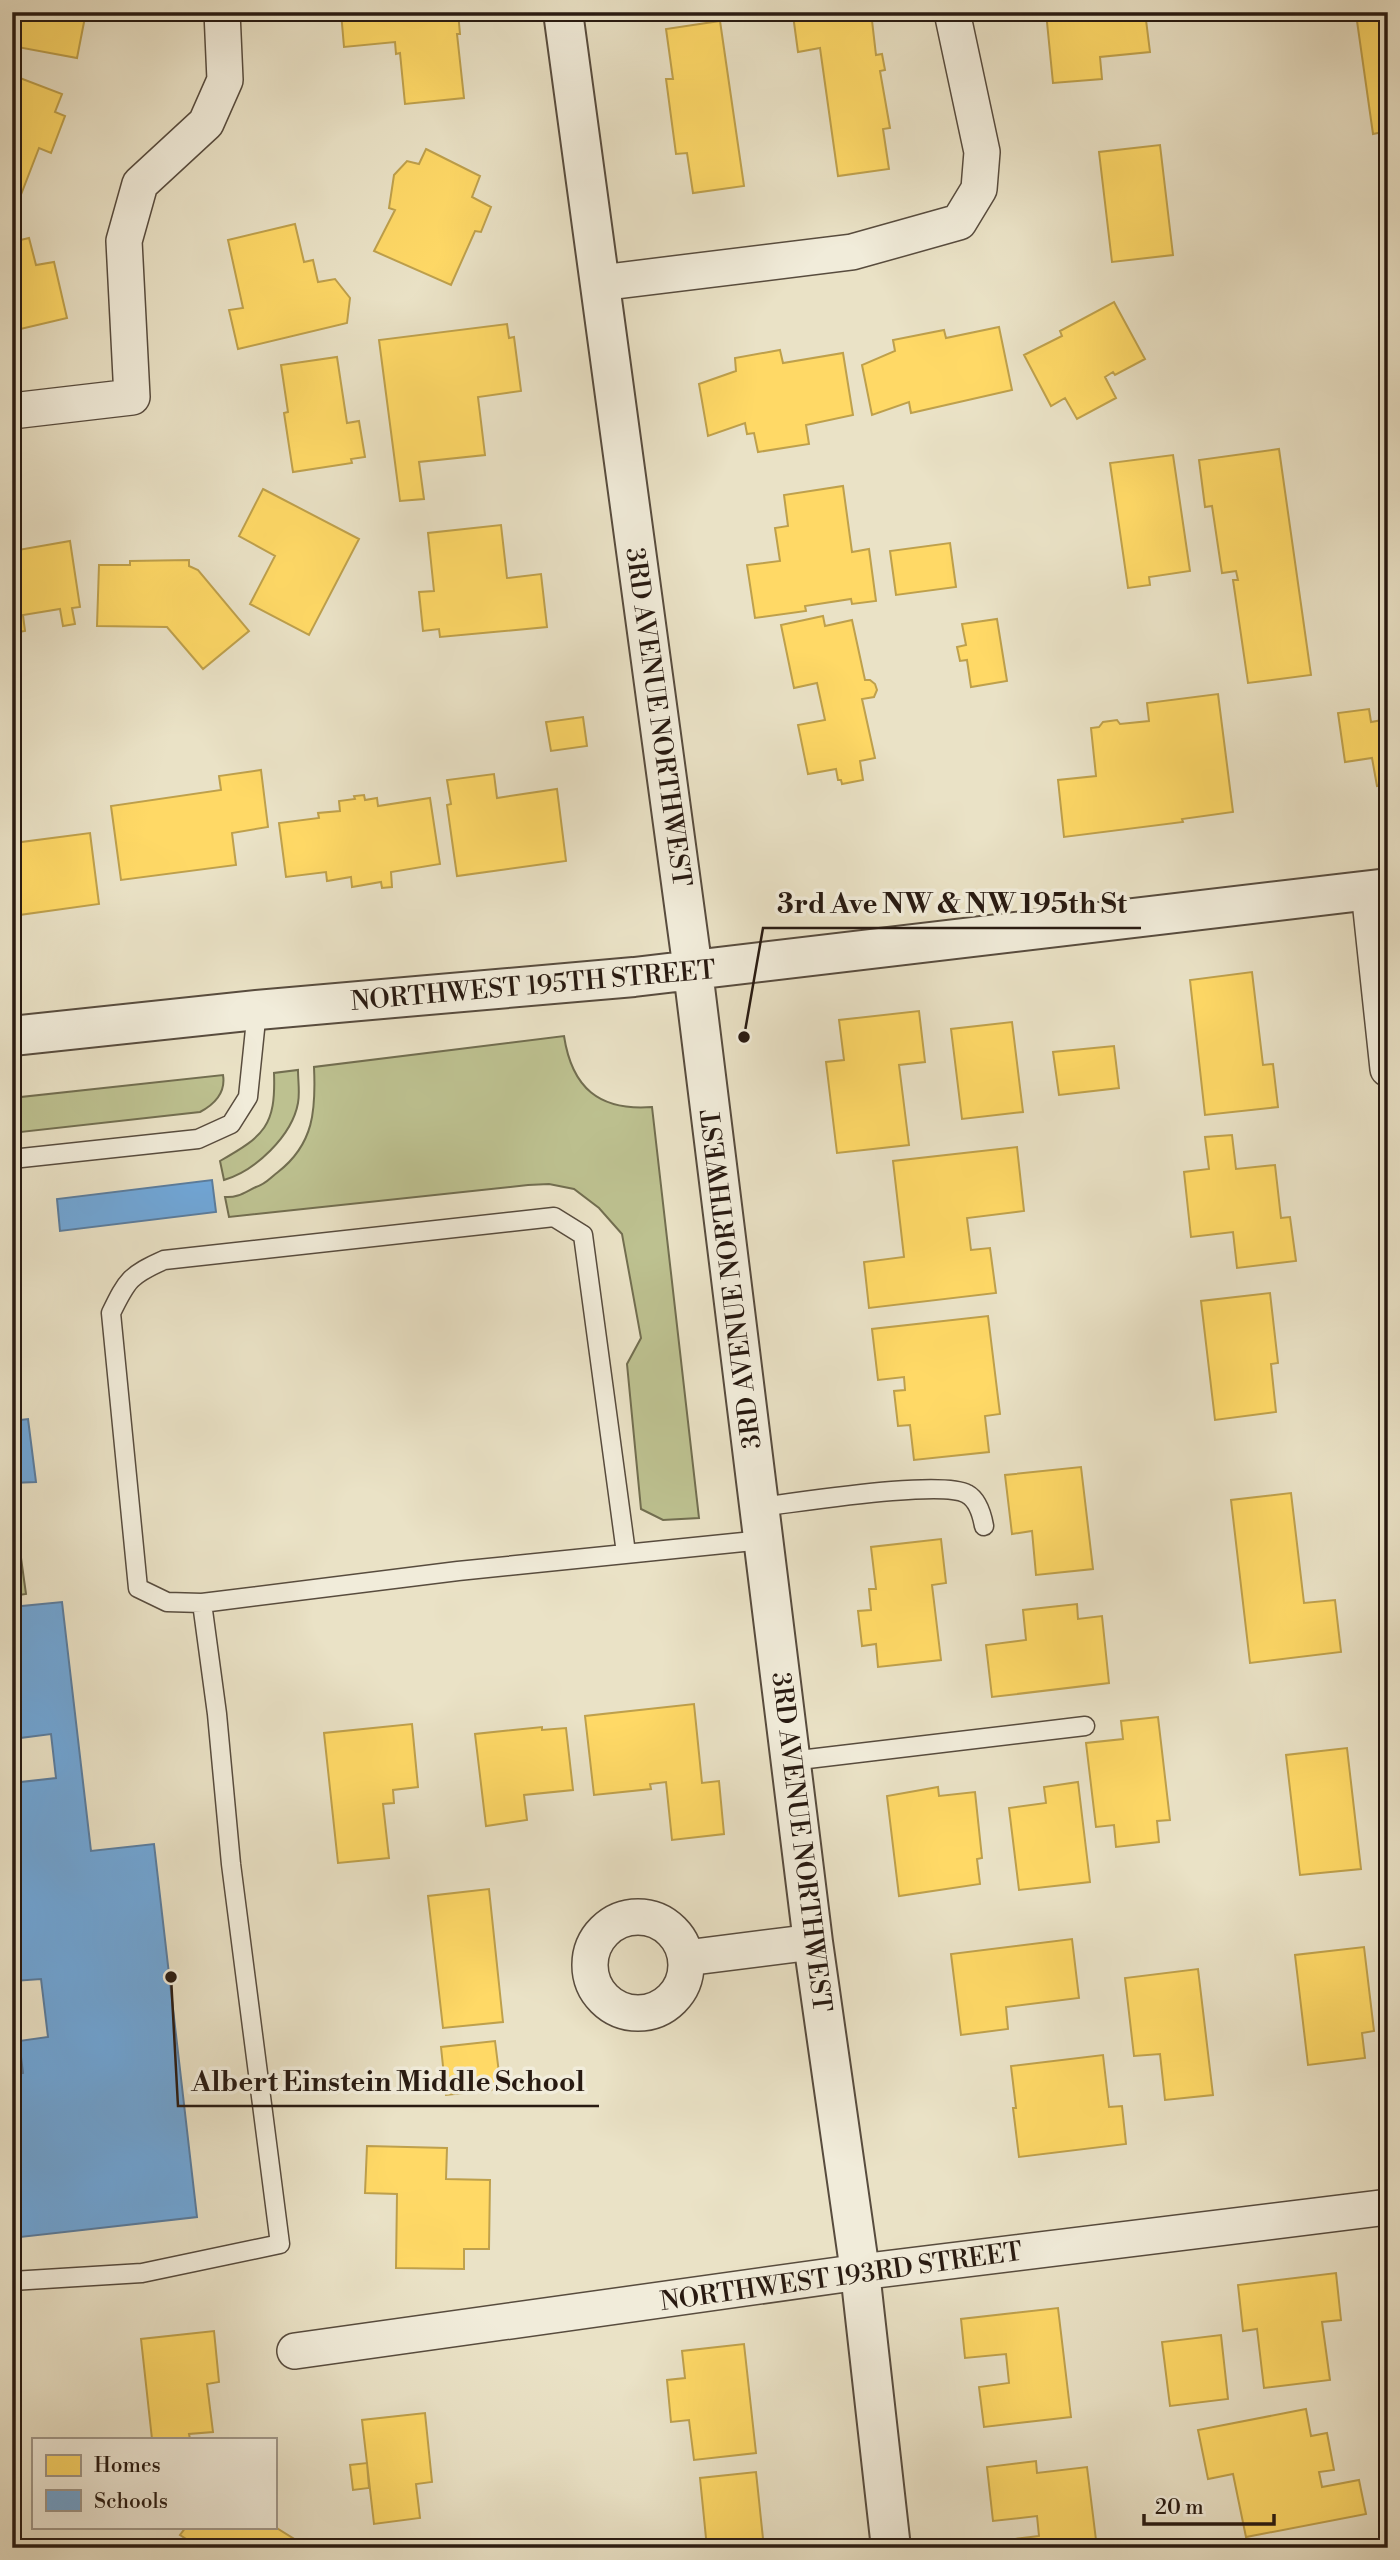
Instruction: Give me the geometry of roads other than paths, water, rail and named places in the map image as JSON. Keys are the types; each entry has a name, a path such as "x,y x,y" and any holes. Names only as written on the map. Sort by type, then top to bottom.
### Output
{"street":[{"path":"12,411 132,397 124,242 140,184 206,123 225,80 222,12"},
{"name":"3RD AVENUE NORTHWEST","path":"563,12 694,971 813,1942 860,2272 891,2548"},
{"path":"600,283 852,252 959,222 979,189 982,152 953,12"},
{"path":"1378,889 1388,1069"},
{"name":"NORTHWEST 195TH STREET","path":"12,1037 257,1010 694,971 1378,889"},
{"path":"686,1958 813,1942"},
{"name":"NORTHWEST 193RD STREET","path":"295,2351 860,2272 1388,2207"}],"lane":[{"path":"12,1159 198,1139 231,1124 248,1097 257,1010"},
{"path":"626,1553 583,1234 554,1217 164,1260 139,1271 125,1285 111,1313 138,1588 167,1602 202,1603 626,1553 902,1490 940,1488 968,1494 982,1513 984,1526"},
{"path":"12,2281 142,2273 280,2245 231,1864 217,1714 202,1603"},
{"path":"791,1761 1085,1726"}],"place":[{"name":"3rd Ave NW & NW 195th St","path":"744,1037"},
{"name":"Albert Einstein Middle School","path":"171,1977"}]}
